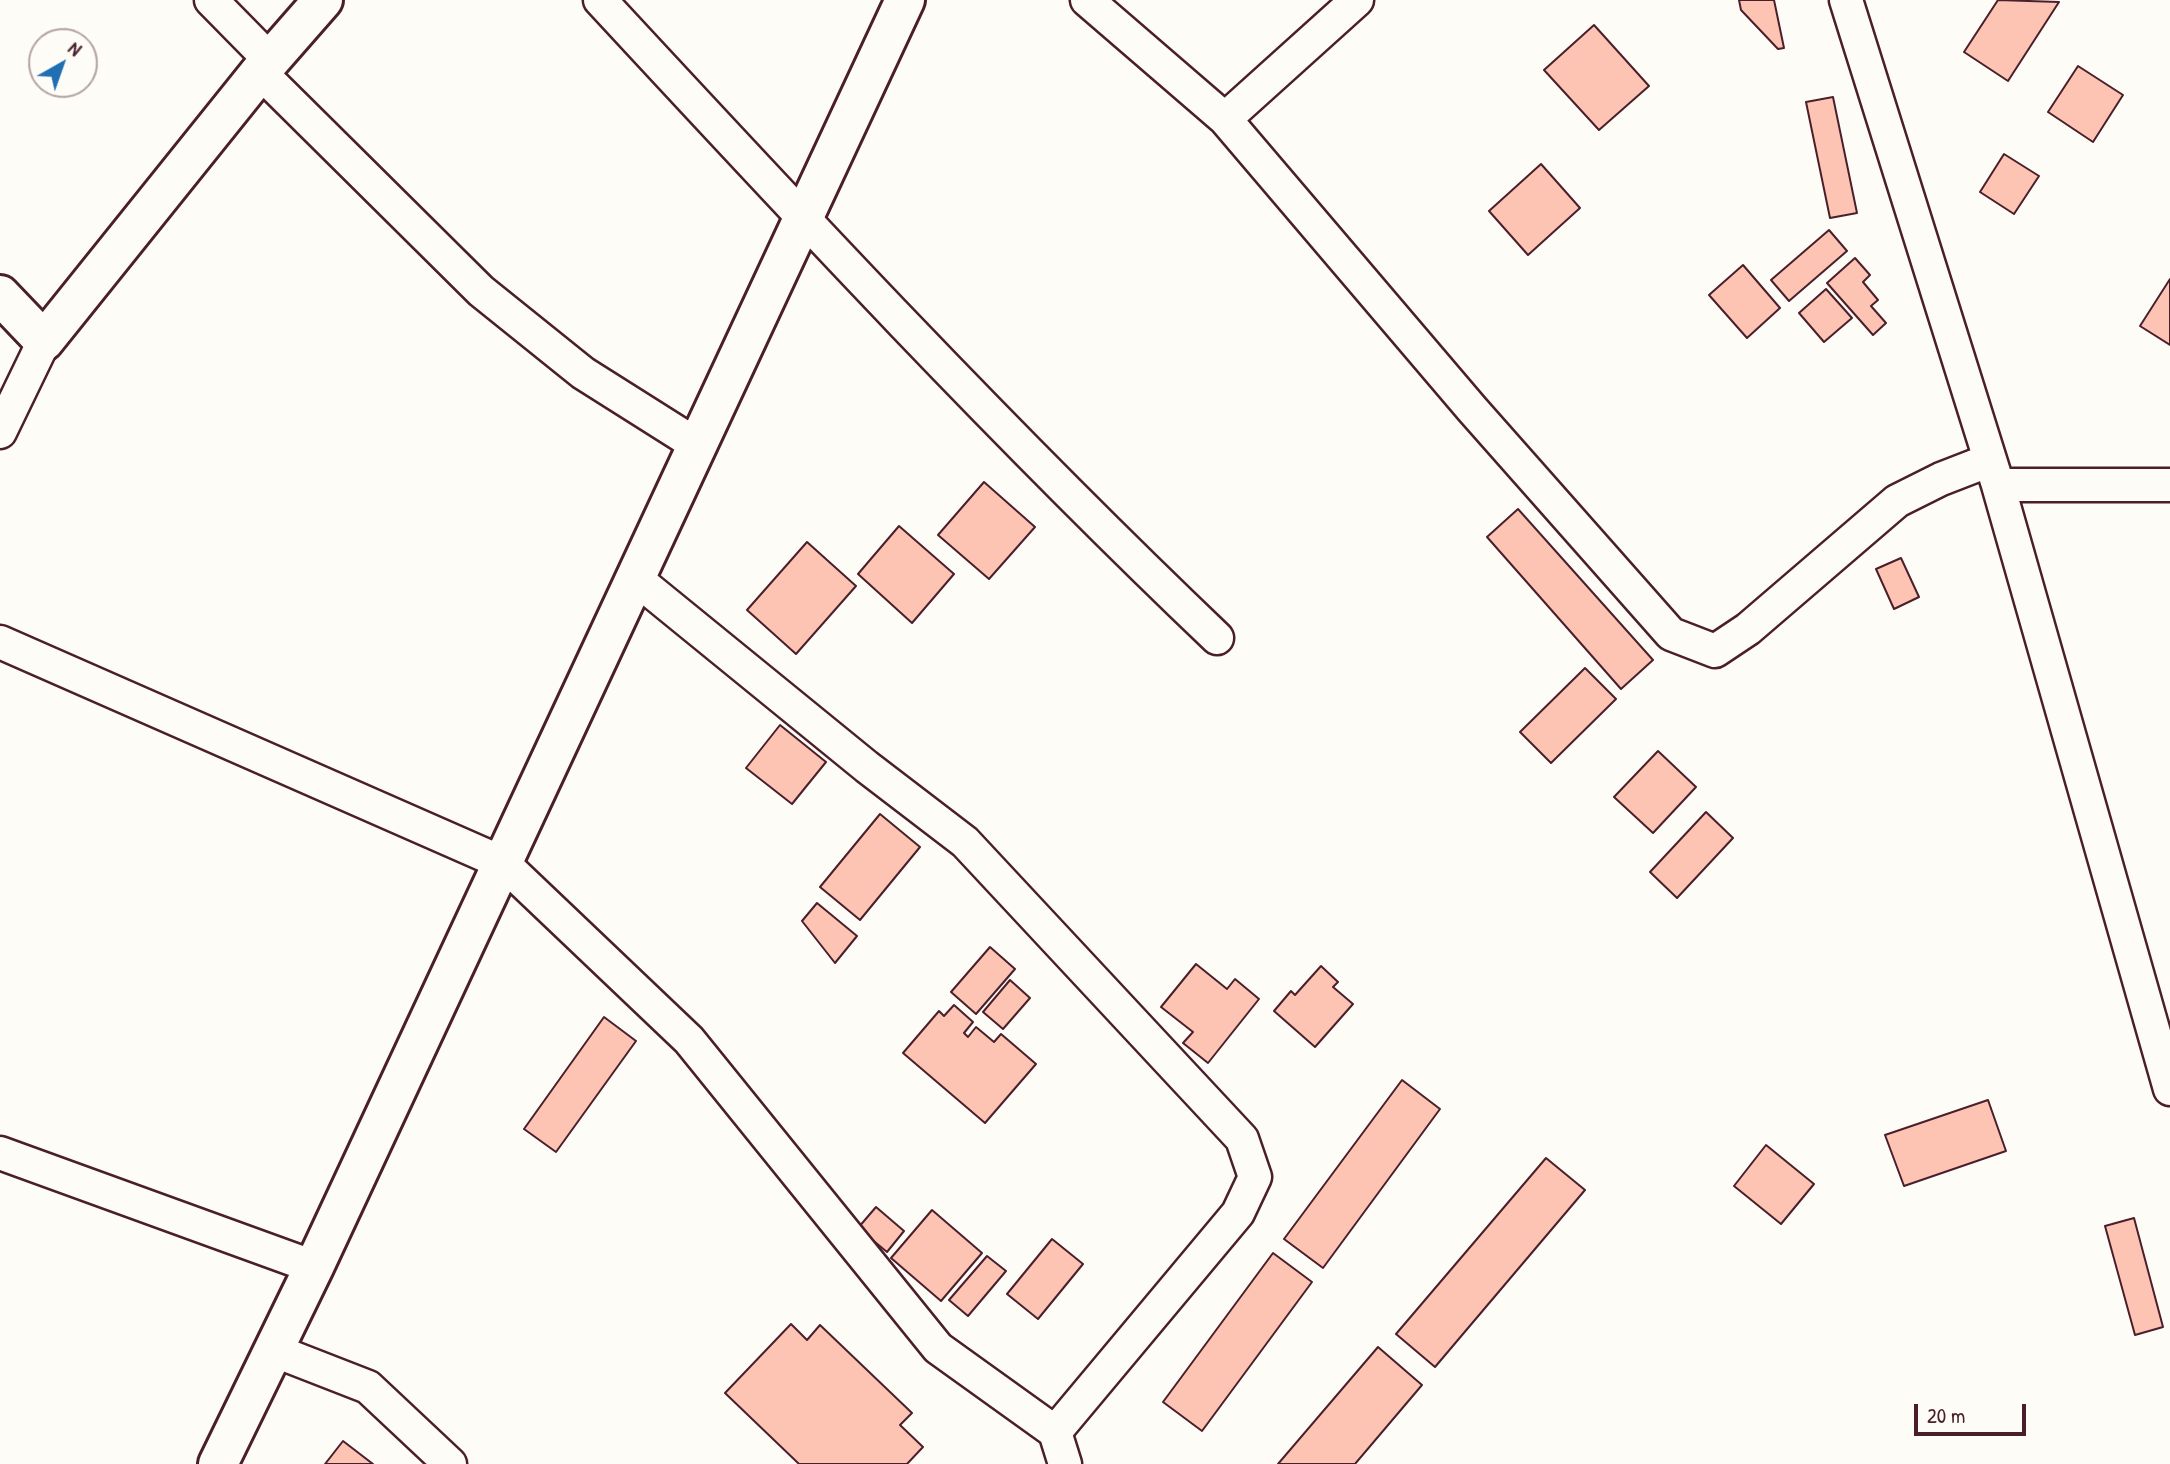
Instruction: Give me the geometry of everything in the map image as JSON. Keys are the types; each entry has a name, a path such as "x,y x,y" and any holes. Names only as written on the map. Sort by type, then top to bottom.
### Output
{"main road":[{"path":"0,295 44,341 266,66 323,0"},
{"path":"218,1464 314,1266 905,0"}],"street":[{"path":"211,0 266,66 481,291 583,373 696,445"},
{"path":"600,0 802,218 1094,521 1217,638"},
{"path":"1087,0 1225,118 1472,409 1671,634 1715,651 1748,629 1897,501 1941,479 1994,473 2170,485"},
{"path":"1225,118 1357,0"},
{"path":"1846,0 1994,473 2170,1089"},
{"path":"0,432 44,341"},
{"path":"635,578 867,767 965,842 1242,1139 1255,1177 1238,1213 1055,1432"},
{"path":"0,642 503,863 689,1040 938,1348 1055,1432 1065,1464"},
{"path":"0,1153 314,1266"},
{"path":"274,1350 368,1387 450,1464"}],"building":[{"path":"1739,0 1774,0 1784,48 1778,49 1741,10"},
{"path":"1998,0 2059,2 2008,81 1964,52"},
{"path":"1594,25 1649,86 1599,130 1544,70"},
{"path":"2078,66 2123,95 2093,142 2048,112"},
{"path":"1833,97 1857,213 1830,218 1806,102"},
{"path":"2004,154 2039,176 2014,214 1980,192"},
{"path":"1541,164 1580,208 1528,255 1489,211"},
{"path":"1829,230 1847,251 1789,301 1771,280"},
{"path":"1855,258 1870,275 1863,282 1878,300 1871,306 1886,323 1873,335 1827,283"},
{"path":"1743,265 1780,308 1747,338 1709,295"},
{"path":"2170,279 2170,345 2140,326"},
{"path":"1826,289 1852,318 1824,342 1799,313"},
{"path":"984,482 1035,527 989,579 938,535"},
{"path":"1518,509 1653,660 1621,689 1487,537"},
{"path":"899,526 954,574 912,623 858,574"},
{"path":"807,542 856,586 796,654 747,610"},
{"path":"1901,558 1919,597 1894,609 1876,569"},
{"path":"1585,668 1616,699 1551,763 1520,732"},
{"path":"780,725 826,762 792,804 746,768"},
{"path":"1658,751 1696,787 1653,833 1614,797"},
{"path":"1706,812 1733,838 1677,898 1650,872"},
{"path":"880,814 920,847 860,920 820,887"},
{"path":"817,903 857,936 835,963 802,921"},
{"path":"990,947 1015,969 976,1014 951,992"},
{"path":"1196,964 1227,989 1235,979 1259,999 1208,1063 1183,1043 1193,1032 1161,1007"},
{"path":"1321,966 1338,982 1333,987 1353,1004 1315,1047 1274,1011 1291,991 1295,995"},
{"path":"1010,980 1030,998 1003,1029 983,1012"},
{"path":"954,1005 973,1022 964,1033 968,1037 976,1027 994,1042 1001,1034 1036,1064 985,1123 903,1053 939,1011 944,1016"},
{"path":"604,1017 636,1041 556,1152 524,1129"},
{"path":"1402,1080 1440,1109 1323,1268 1284,1239"},
{"path":"1988,1100 2006,1151 1904,1186 1885,1135"},
{"path":"1766,1145 1814,1184 1781,1224 1734,1186"},
{"path":"1546,1158 1585,1190 1435,1367 1396,1334"},
{"path":"876,1207 904,1231 887,1252 858,1228"},
{"path":"932,1210 982,1253 941,1301 891,1258"},
{"path":"2134,1218 2163,1327 2135,1335 2105,1226"},
{"path":"1052,1239 1083,1264 1038,1319 1007,1294"},
{"path":"1273,1253 1312,1282 1202,1431 1163,1402"},
{"path":"987,1256 1006,1271 968,1316 949,1300"},
{"path":"791,1324 807,1340 820,1325 912,1413 900,1425 923,1447 907,1464 799,1464 725,1393"},
{"path":"1378,1347 1422,1385 1355,1464 1278,1464"},
{"path":"343,1441 373,1464 325,1464"}]}
